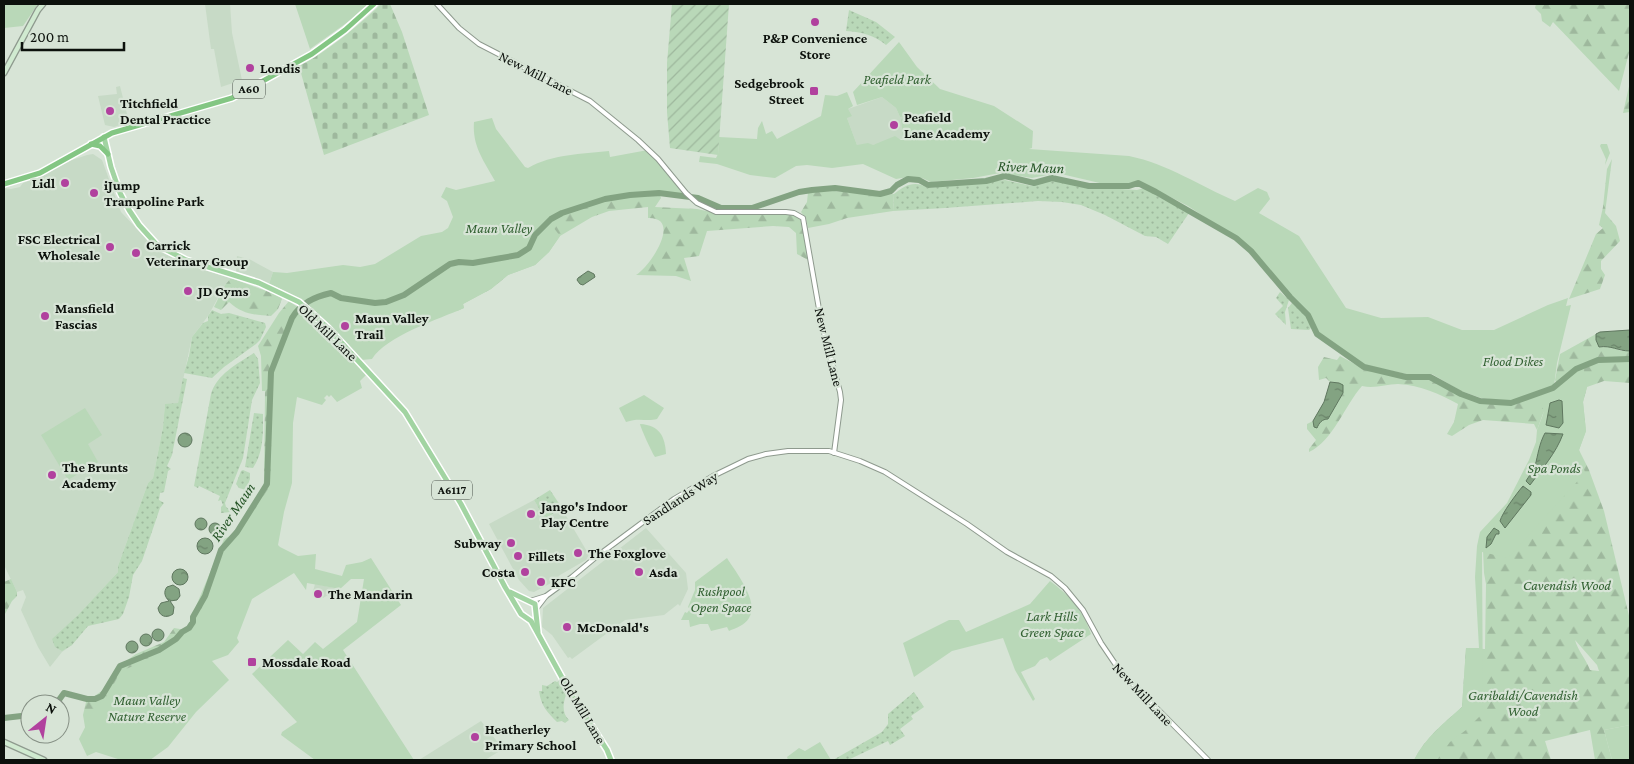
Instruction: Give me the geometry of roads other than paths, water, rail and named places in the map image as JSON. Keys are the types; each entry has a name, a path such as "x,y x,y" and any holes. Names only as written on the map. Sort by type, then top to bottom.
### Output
{"highway":[{"name":"A60","path":"4,184 40,174 104,136 232,98 312,54 345,30 374,4"},
{"path":"91,144 100,146 108,154"}],"main road":[{"path":"4,73 43,4"},
{"name":"Old Mill Lane","path":"104,136 120,193 139,225 157,245 186,260 259,283 299,302 328,328 405,412 461,504 521,614 531,621 571,694 607,750 611,760"},
{"name":"Old Mill Lane","path":"508,592 535,604 539,635"},
{"path":"519,610 521,604 528,601"},
{"path":"526,617 532,616 536,611"},
{"path":"4,742 44,760"}],"street":[{"name":"New Mill Lane","path":"437,4 459,28 479,44 590,101 600,108 654,155 686,193 697,203 716,212 786,212 794,213 803,218 822,326 840,392 841,400 834,453 886,472 1007,552 1050,576 1065,588 1083,610 1100,643 1120,671 1208,760"},
{"name":"Sandlands Way","path":"546,596 674,499 730,467 748,459 788,450 812,450 834,453"},
{"path":"528,601 546,596"},
{"path":"536,611 546,596"}],"water":[{"path":"588,271 594,274 595,277 583,285 580,284 577,280 578,278"},
{"path":"1630,330 1630,351 1599,347 1596,340 1596,334 1600,332"},
{"path":"1330,382 1343,385 1343,393 1328,419 1321,422 1317,428 1314,427 1313,421 1324,402"},
{"path":"1562,401 1563,423 1559,428 1546,425 1550,403"},
{"path":"185,433 190,435 192,440 190,445 185,447 180,445 178,440 180,435"},
{"path":"1545,433 1563,434 1553,454 1530,485 1526,481 1535,466"},
{"path":"1523,486 1531,492 1531,495 1505,528 1500,521 1501,517"},
{"path":"199,518 203,518 207,524 203,530 199,530 195,526 195,522"},
{"path":"213,523 217,523 221,529 217,535 213,535 209,531 209,527"},
{"path":"1494,528 1499,531 1499,534 1496,534 1491,544 1486,548 1487,537"},
{"path":"205,538 211,540 213,546 211,552 205,554 199,552 197,546 199,540"},
{"path":"180,569 186,571 188,577 186,583 180,585 174,583 172,577 174,571"},
{"path":"173,585 179,589 180,596 177,600 170,601 174,607 173,614 163,616 158,608 161,603 169,601 165,591 167,587"},
{"path":"158,629 164,635 158,641 152,635"},
{"path":"146,634 152,640 146,646 140,640"},
{"path":"132,641 138,647 132,653 126,647"}],"waterway":[{"name":"River Maun","path":"70,695 87,699 95,699 102,696 120,666 159,650 176,639 193,622 193,617 205,596 221,550 237,532 267,484 271,372 292,318 299,308 319,296 331,293 341,298 375,303 386,302 404,295 450,264 459,262 473,263 518,255 529,248 535,235 551,219 562,213 605,199 659,193 698,198 721,208 752,208 799,192 812,190 835,188 880,194 891,191 908,179 919,180 928,185 986,181 1005,176 1034,183 1052,178 1089,186 1129,186 1138,183 1236,238 1251,251 1308,315 1317,334 1364,367 1406,377 1430,377 1461,394 1480,401 1511,403 1553,388 1576,369 1598,360 1630,359"},
{"name":"River Maun","path":"63,694 68,694"},
{"name":"River Maun","path":"4,718 20,716"}],"place":[{"name":"P&P Convenience Store","path":"815,22"},
{"name":"Londis","path":"250,68"},
{"name":"Sedgebrook Street","path":"814,91"},
{"name":"Titchfield Dental Practice","path":"110,111"},
{"name":"Peafield Lane Academy","path":"894,125"},
{"name":"Lidl","path":"65,183"},
{"name":"iJump Trampoline Park","path":"94,193"},
{"name":"FSC Electrical Wholesale","path":"110,247"},
{"name":"Carrick Veterinary Group","path":"136,253"},
{"name":"JD Gyms","path":"188,291"},
{"name":"Mansfield Fascias","path":"45,316"},
{"name":"Maun Valley Trail","path":"345,326"},
{"name":"The Brunts Academy","path":"52,475"},
{"name":"Jango's Indoor Play Centre","path":"531,514"},
{"name":"Subway","path":"511,543"},
{"name":"The Foxglove","path":"578,553"},
{"name":"Fillets","path":"518,556"},
{"name":"Costa","path":"525,572"},
{"name":"Asda","path":"639,572"},
{"name":"KFC","path":"541,582"},
{"name":"The Mandarin","path":"318,594"},
{"name":"McDonald's","path":"567,627"},
{"name":"Mossdale Road","path":"252,662"},
{"name":"Heatherley Primary School","path":"475,737"}],"park label":[{"name":"Peafield Park","path":"897,79"},
{"name":"Maun Valley","path":"499,228"},
{"name":"Flood Dikes","path":"1513,361"},
{"name":"Spa Ponds","path":"1554,468"},
{"name":"Cavendish Wood","path":"1567,585"},
{"name":"Rushpool Open Space","path":"721,600"},
{"name":"Lark Hills Green Space","path":"1052,624"},
{"name":"Garibaldi/Cavendish Wood","path":"1523,704"},
{"name":"Maun Valley Nature Reserve","path":"147,708"}]}
